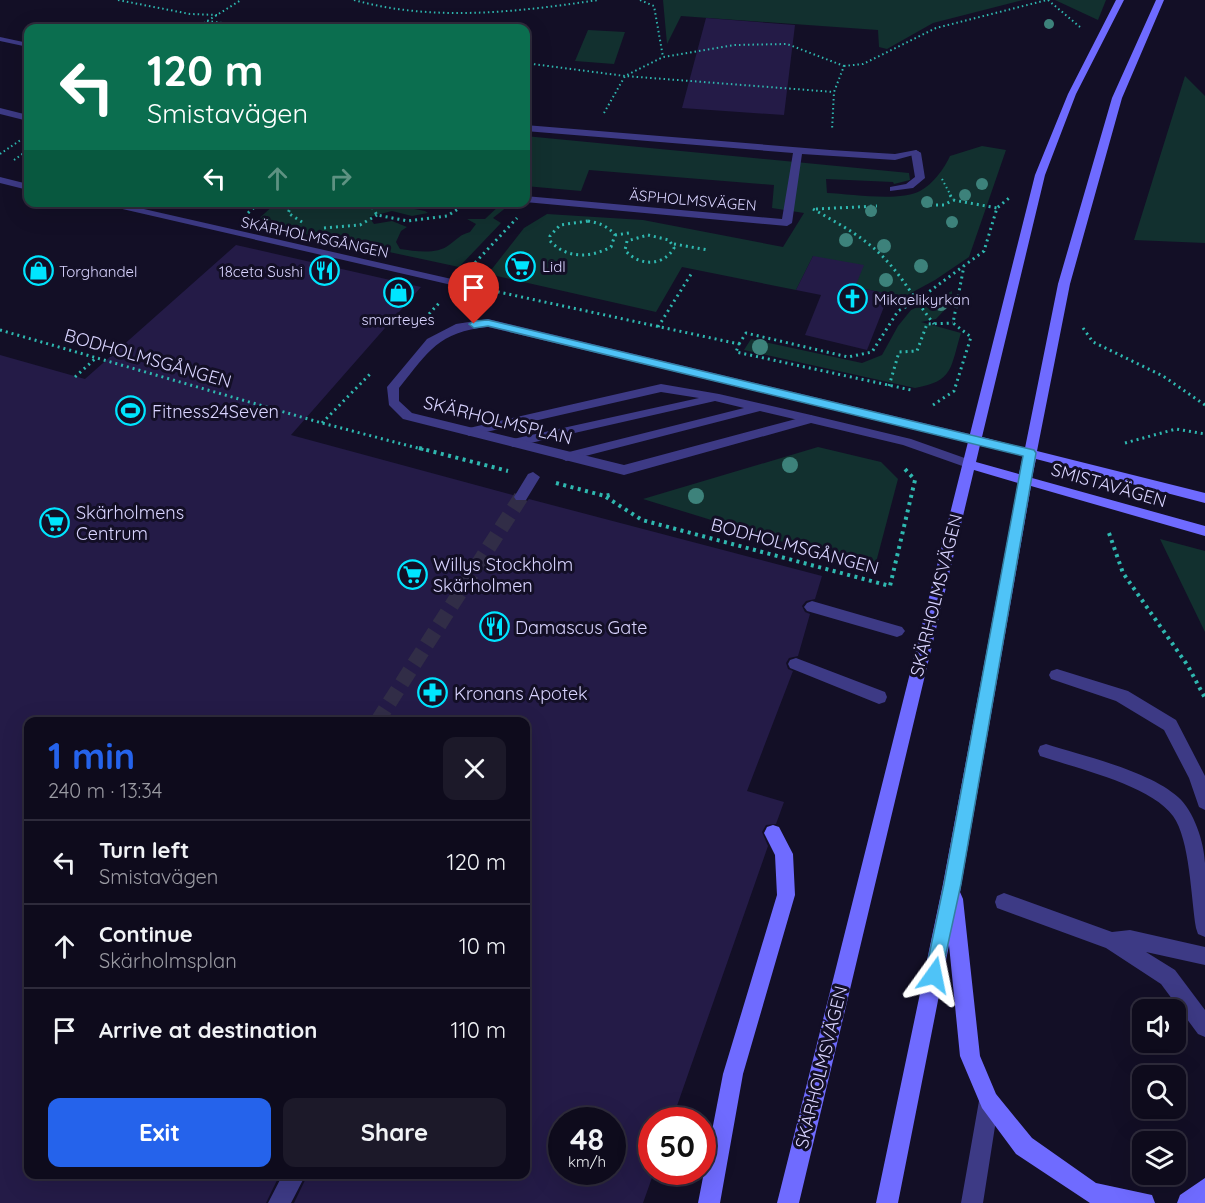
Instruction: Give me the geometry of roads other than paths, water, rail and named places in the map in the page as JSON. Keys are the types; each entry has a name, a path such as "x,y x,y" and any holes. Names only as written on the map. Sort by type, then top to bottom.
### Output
{"main road":[{"name":"SKÄRHOLMSVÄGEN","path":"788,1203 1040,175 1072,94 1120,0"},
{"path":"887,1203 952,884 1030,453 1064,284 1117,98 1160,0"},
{"name":"SMISTAVÄGEN","path":"974,440 1205,498"},
{"name":"SMISTAVÄGEN","path":"968,464 1205,531"},
{"path":"709,1203 734,1074 786,895 783,854 773,832"},
{"path":"952,884 970,1056 989,1101 1024,1146 1092,1193 1144,1203"},
{"path":"1188,1203 1205,1189"}],"street":[{"path":"0,39 24,44"},
{"path":"0,111 24,117"},
{"path":"530,129 895,158 916,153 920,178 909,186 894,189"},
{"name":"ÄSPHOLMSVÄGEN","path":"530,200 786,223 798,151"},
{"path":"0,180 24,186"},
{"name":"SKÄRHOLMSGÅNGEN","path":"119,207 456,283"},
{"name":"SKÄRHOLMSPLAN","path":"968,464 906,442 811,419 624,470 408,416 393,402 393,387 431,342 460,326 488,323 974,440"},
{"path":"469,432 661,388 719,398 811,419"},
{"path":"513,443 719,398"},
{"path":"567,456 761,407"},
{"path":"521,497 533,477"},
{"path":"812,607 897,631"},
{"path":"796,664 879,697"},
{"path":"1057,675 1122,696 1170,725 1197,777 1205,802"},
{"path":"1046,751 1144,784 1179,808 1190,834 1205,928"},
{"path":"1004,902 1112,941 1168,977 1205,1027"},
{"path":"1112,941 1130,939 1205,956"},
{"path":"972,1203 989,1101"},
{"path":"279,1203 292,1179"}],"tunnel":[{"path":"380,717 521,497"}],"place":[{"name":"Lidl","path":"521,266"},
{"name":"Torghandel","path":"38,271"},
{"name":"18ceta Sushi","path":"324,271"},
{"name":"smarteyes","path":"398,292"},
{"name":"Mikaelikyrkan","path":"853,299"},
{"name":"Fitness24Seven","path":"131,411"},
{"name":"Skärholmens Centrum","path":"55,522"},
{"name":"Willys Stockholm Skärholmen","path":"412,574"},
{"name":"Damascus Gate","path":"494,627"},
{"name":"Kronans Apotek","path":"433,693"}]}
